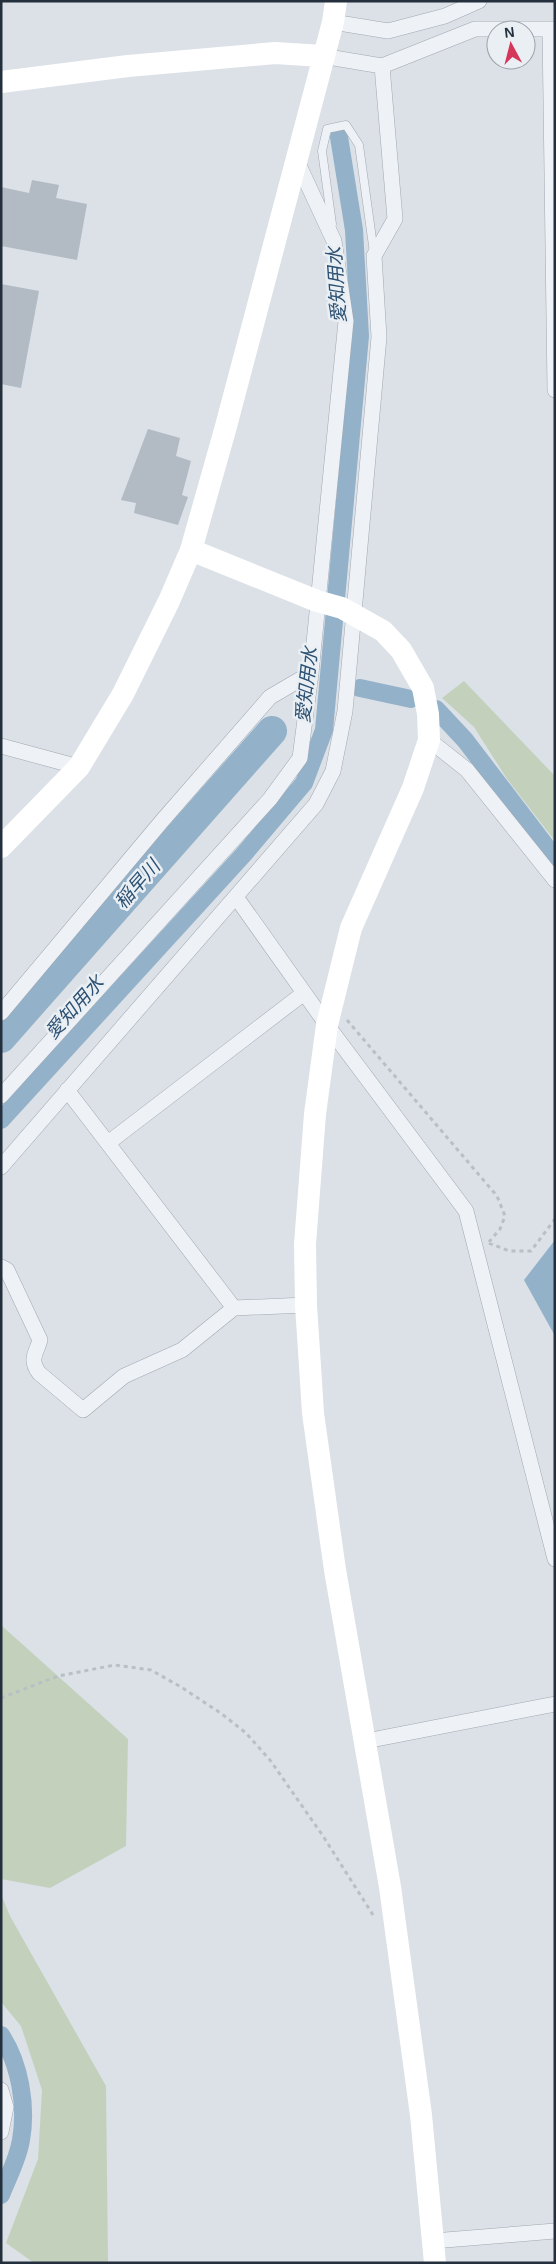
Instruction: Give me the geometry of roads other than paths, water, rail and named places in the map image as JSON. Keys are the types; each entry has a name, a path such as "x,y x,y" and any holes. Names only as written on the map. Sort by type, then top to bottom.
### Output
{"street":[{"path":"1,847 79,767 123,694 169,601 191,550 225,430 334,12 388,31 445,16 479,1"},
{"path":"1,82 128,66 276,53 322,56 382,66 476,29 553,29 555,390"},
{"path":"1,1167 316,804 333,770 345,711 348,610 378,337 374,256 394,219 382,66"},
{"path":"1,1096 270,799 300,758 311,672 346,321 334,241 296,159"},
{"path":"191,550 318,601 348,610 383,631 401,650 423,688 428,714 429,740 413,788 351,928 327,1025 315,1114 305,1244 306,1305 313,1413 335,1570 366,1741 401,1967 421,2115 434,2252 555,2231"},
{"path":"1,1013 162,821 270,697 311,672"},
{"path":"429,740 467,770 555,880"},
{"path":"1,746 79,767"},
{"path":"236,897 327,1025 466,1211 481,1242 555,1559"},
{"path":"108,1143 304,993"},
{"path":"67,1090 234,1308"},
{"path":"1,1267 8,1270 40,1340 33,1358 34,1366 39,1373 83,1410 124,1376 182,1350 234,1308 306,1305"},
{"path":"366,1741 555,1704"},
{"path":"1,2090 6,2107 1,2132"}],"lane":[{"path":"334,241 322,151 327,129 346,125 359,145 374,256"}],"water":[{"path":"555,1240 555,1336 524,1280"}],"waterway":[{"name":"愛知用水","path":"1,1120 244,854 304,783 324,730 360,336 354,230 339,137"},
{"path":"360,688 411,699"},
{"path":"436,709 465,740 555,858"},
{"name":"稲早川","path":"1,1038 272,731"},
{"name":"愛知用水","path":"1,2035 8,2046 17,2072 23,2113 20,2147 1,2195"}]}
